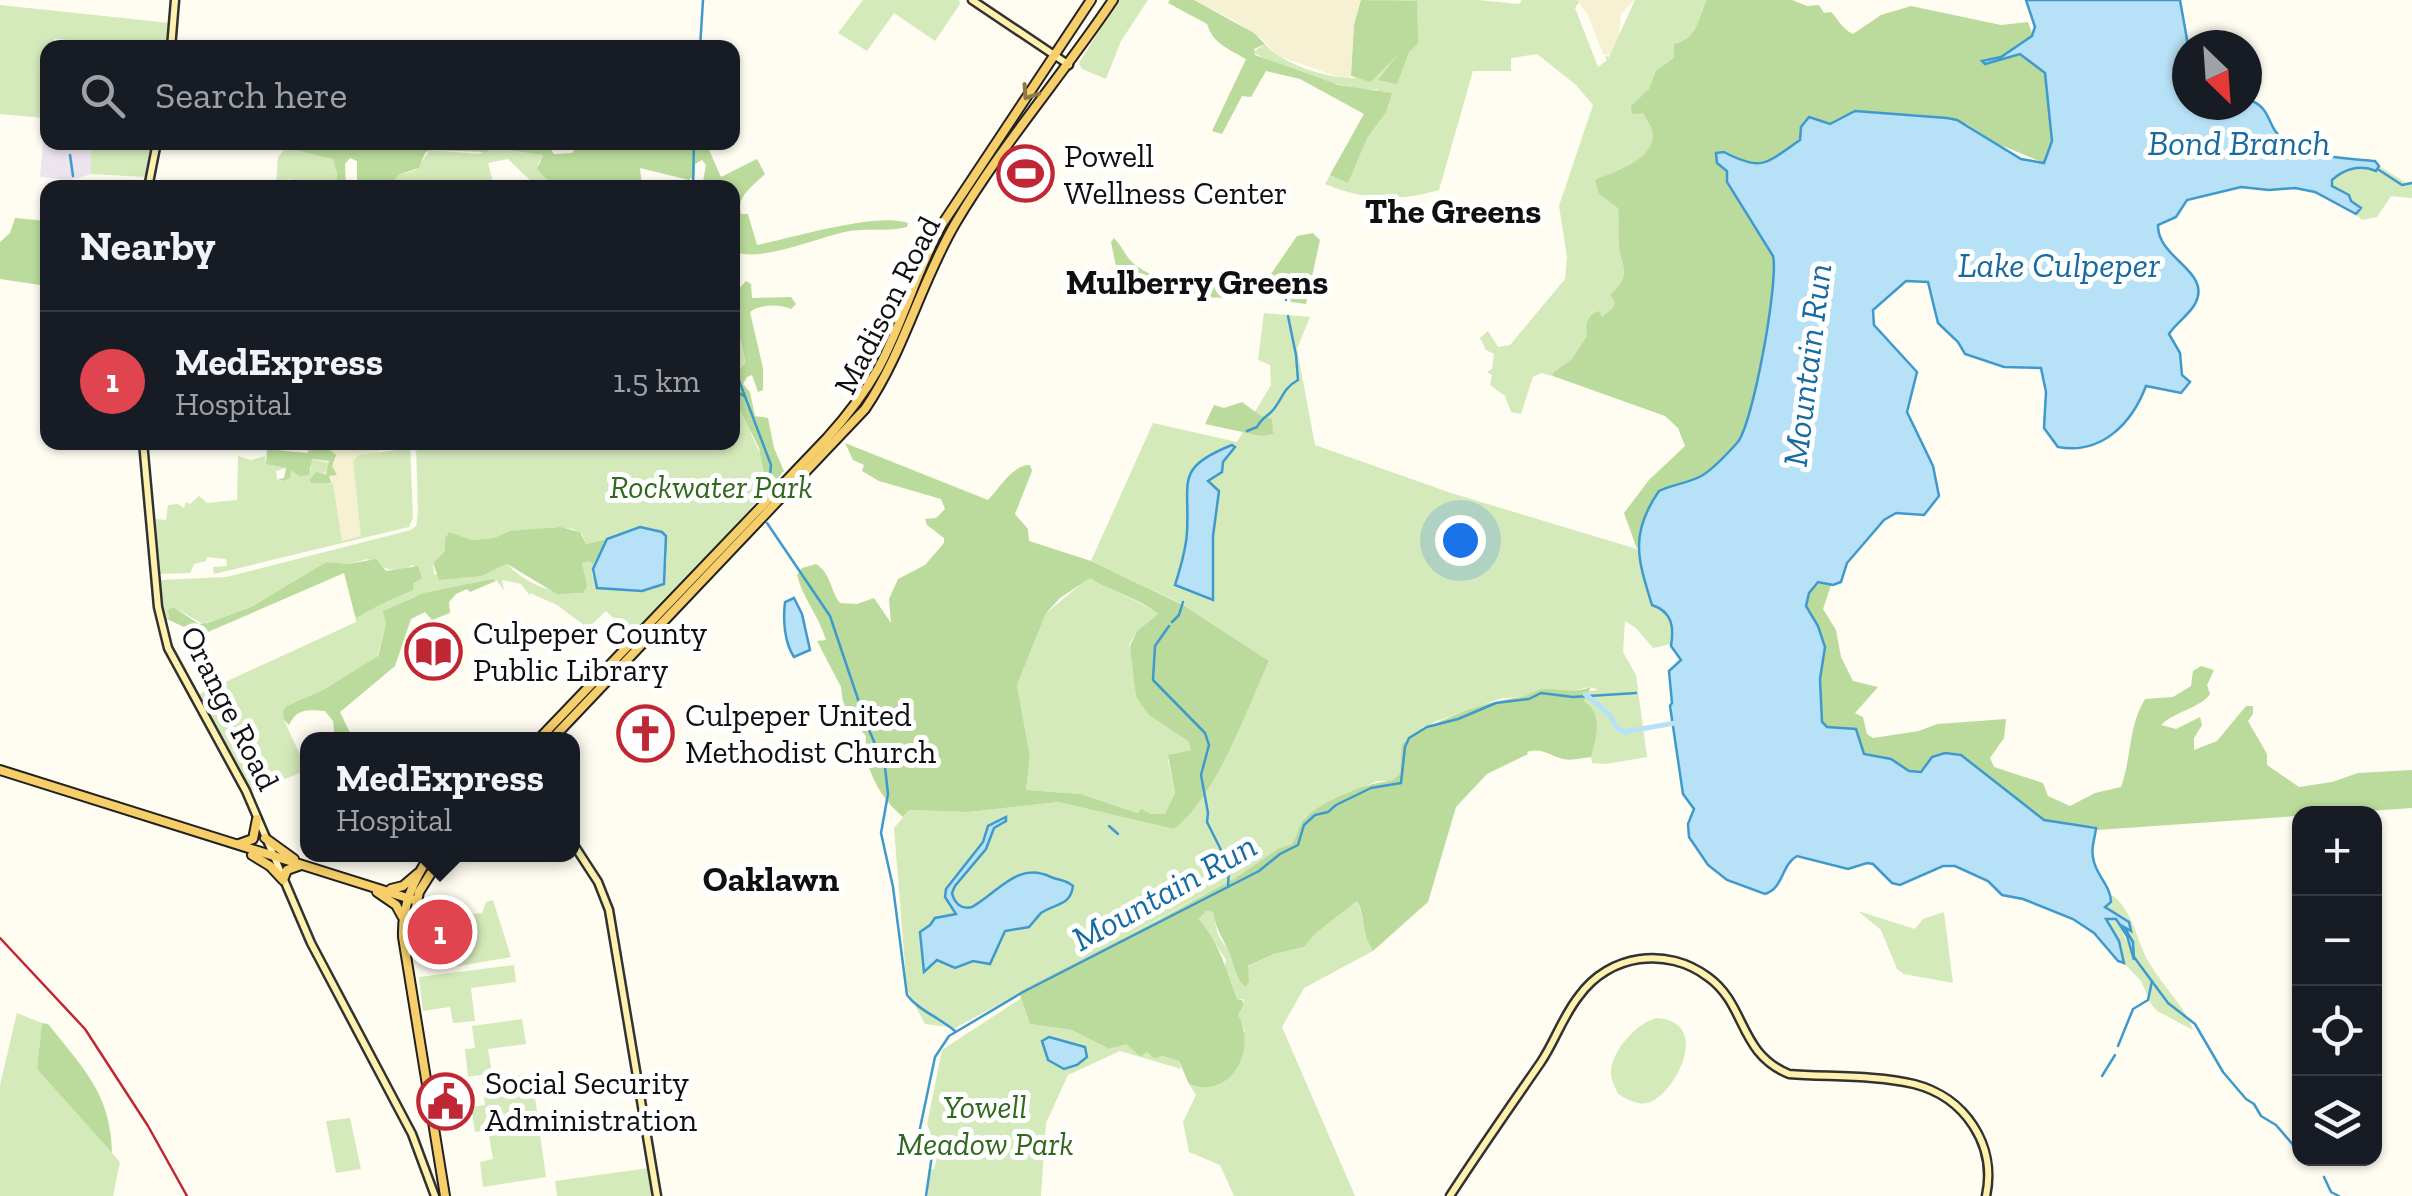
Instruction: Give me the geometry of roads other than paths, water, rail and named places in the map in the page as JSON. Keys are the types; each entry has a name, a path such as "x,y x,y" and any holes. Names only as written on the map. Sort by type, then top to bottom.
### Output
{"main road":[{"name":"Madison Road","path":"546,732 856,404 885,356 916,277 942,226 1092,0"},
{"name":"Madison Road","path":"559,732 865,409 894,360 928,276 956,222 1113,0"},
{"path":"0,770 411,900"},
{"path":"226,842 250,842 256,835 258,820"},
{"path":"265,838 301,865"},
{"path":"226,842 263,861 283,880 288,870 301,865"},
{"path":"382,890 403,886 426,862"},
{"path":"437,862 411,900 407,952 445,1196"},
{"path":"403,920 420,870"},
{"path":"369,886 396,905 403,920 407,952"}],"street":[{"path":"172,40 175,0"},
{"path":"972,0 1069,65"},
{"path":"150,180 155,150"},
{"name":"Orange Road","path":"145,450 162,632 232,764 311,943 412,1134 434,1196"},
{"path":"580,854 598,882 611,916 657,1196"},
{"path":"1450,1196 1544,1057 1580,994 1604,971 1637,958 1687,964 1718,986 1732,1004 1749,1042 1774,1068 1789,1074 1916,1085 1956,1107 1986,1148 1986,1196"}],"water":[{"name":"Lake Culpeper","path":"2026,0 2180,0 2185,30 2172,30 2172,120 2262,120 2262,108 2278,134 2294,145 2328,156 2375,161 2379,166 2376,171 2353,169 2332,180 2332,186 2349,195 2361,208 2356,214 2315,192 2241,187 2187,200 2176,217 2158,225 2166,247 2197,283 2195,304 2169,334 2180,353 2182,375 2190,382 2181,393 2146,386 2124,424 2088,446 2058,447 2044,428 2046,392 2041,368 2004,367 1965,354 1938,323 1928,282 1906,281 1873,310 1874,325 1917,372 1907,412 1933,466 1939,496 1924,515 1896,513 1884,520 1847,563 1841,582 1818,582 1809,593 1806,606 1825,647 1820,679 1822,722 1827,727 1856,729 1864,754 1891,759 1909,771 1921,772 1932,757 1945,753 1961,755 2044,820 2096,828 2093,857 2111,902 2105,907 2129,922 2131,931 2124,927 2133,942 2134,960 2127,936 2116,919 2106,919 2119,941 2124,963 2094,933 2073,919 2002,895 1988,881 1955,866 1943,866 1900,885 1892,883 1873,864 1848,869 1797,856 1776,887 1765,894 1727,880 1708,865 1689,837 1688,824 1694,809 1683,794 1670,706 1669,671 1681,660 1671,646 1668,616 1652,605 1640,560 1643,521 1659,491 1703,475 1737,443 1750,410 1763,352 1773,256 1727,182 1727,171 1717,163 1716,153 1724,152 1747,162 1763,162 1800,140 1801,127 1809,117 1830,124 1855,111 1957,120 2021,159 2044,163 2052,141 2045,73 2020,54 1985,64 1982,61 2001,57 2032,36 2035,27"},
{"path":"1235,447 1223,462 1222,472 1208,481 1219,491 1213,536 1213,600 1175,585 1186,539 1189,478 1201,461"},
{"path":"640,527 666,536 664,584 642,591 597,588 593,569 607,539"},
{"path":"794,598 810,650 794,657 786,637 784,616 785,602"},
{"path":"1006,817 994,828 986,849 955,886 952,893 957,903 972,907 1009,880 1028,873 1067,882 1073,886 1069,898 1041,913 1029,927 1005,931 990,964 973,961 955,968 937,960 924,972 920,932 935,918 956,914 945,897 946,889 983,842 988,826"},
{"path":"1049,1037 1085,1047 1087,1057 1064,1069 1048,1060 1042,1041"}],"waterway":[{"path":"700,40 703,0"},
{"path":"693,180 694,150"},
{"path":"70,155 73,176"},
{"name":"Bond Branch","path":"2379,170 2402,185 2412,183"},
{"path":"1285,296 1286,300"},
{"path":"1247,431 1257,427 1298,380 1288,316"},
{"path":"740,383 771,465 758,499"},
{"path":"740,394 744,396"},
{"path":"767,523 830,616 885,767 888,794 881,833 893,887 907,995 955,1031"},
{"path":"1172,622 1183,602"},
{"path":"1169,626 1155,646 1153,680 1205,733 1209,745 1201,775 1207,822 1229,866 1228,887"},
{"name":"Mountain Run","path":"926,1196 932,1155 919,1133 935,1057 949,1036 1023,992 1259,871 1298,845 1304,825 1315,815 1371,788 1401,783 1409,738 1427,727 1496,703 1529,699 1541,693 1573,697 1636,693"},
{"path":"1585,694 1624,732 1675,723"},
{"path":"1109,826 1118,834"},
{"path":"2134,957 2168,1003 2195,1024 2223,1072 2261,1116 2276,1125 2292,1144"},
{"path":"2118,1046 2133,1009 2148,1000 2152,981"},
{"path":"2102,1076 2115,1055"},
{"path":"2324,1177 2331,1192 2339,1196"}],"railway":[{"path":"0,938 85,1029 148,1126 187,1196"}],"place":[{"name":"Powell Wellness Center","path":"1025,174"},
{"name":"Culpeper County Public Library","path":"434,651"},
{"name":"Culpeper United Methodist Church","path":"646,733"},
{"name":"MedExpress","path":"440,932"},
{"name":"Social Security Administration","path":"446,1101"}],"district":[{"name":"The Greens","path":"1453,211"},
{"name":"Mulberry Greens","path":"1197,282"},
{"name":"Oaklawn","path":"771,879"}],"park label":[{"name":"Rockwater Park","path":"711,487"},
{"name":"Yowell Meadow Park","path":"985,1126"}]}
